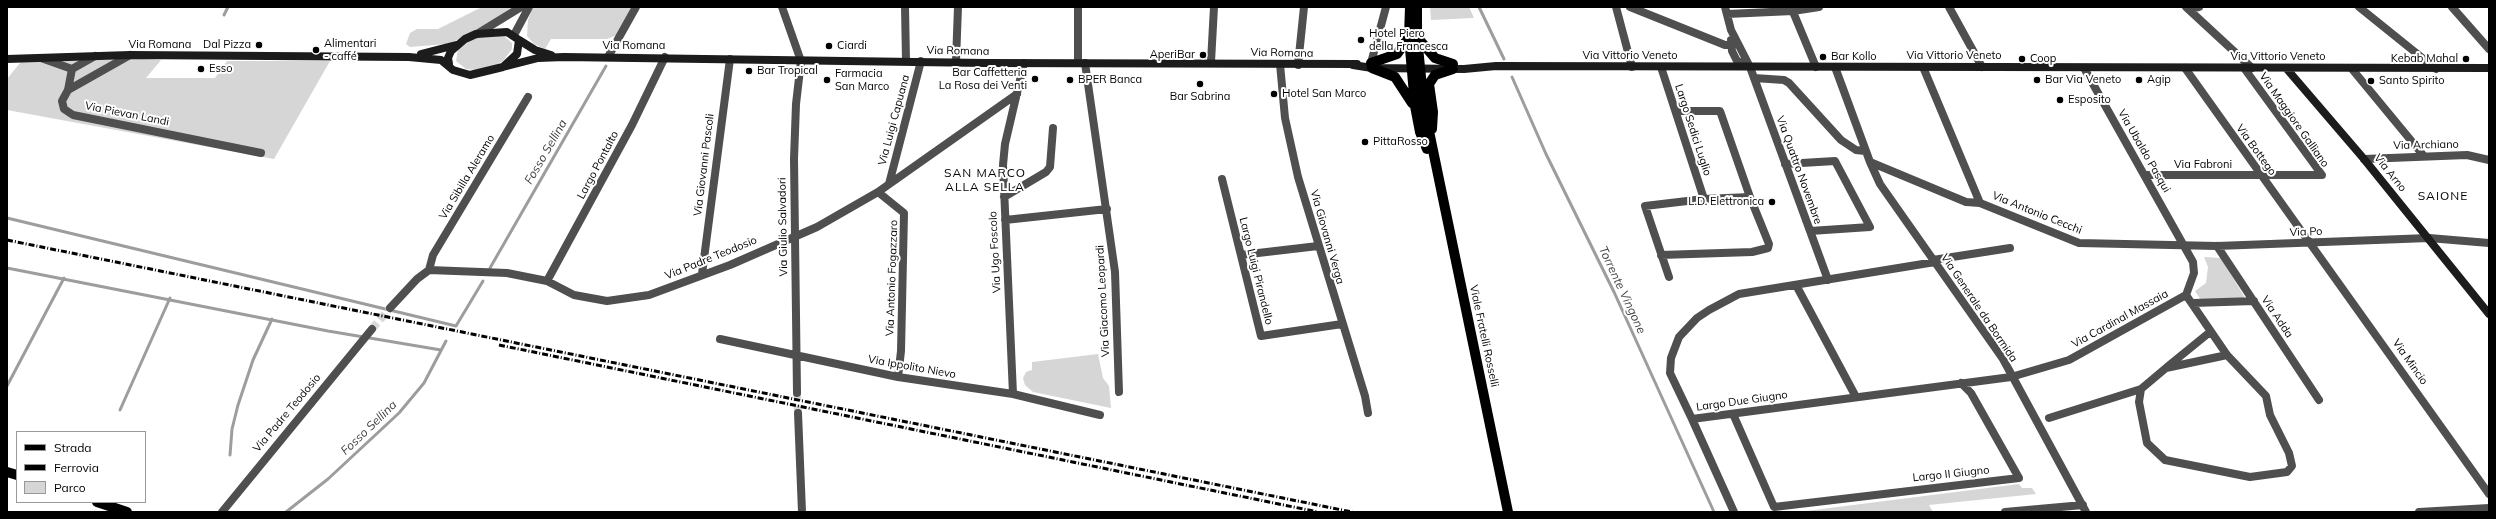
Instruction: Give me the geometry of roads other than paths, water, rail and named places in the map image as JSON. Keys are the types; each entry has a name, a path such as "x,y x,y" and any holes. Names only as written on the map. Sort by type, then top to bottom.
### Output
{"main road":[{"name":"Viale Fratelli Rosselli","path":"1410,7 1415,66 1414,106 1420,132 1435,165"},
{"name":"Viale Fratelli Rosselli","path":"1413,37 1418,7"},
{"path":"408,57 458,44 476,34 498,31 517,38 535,50 564,57"},
{"path":"1372,65 1397,54 1413,37 1435,58 1453,66"},
{"path":"503,66 517,54 520,47 517,38"},
{"path":"449,64 448,58 458,44"},
{"name":"Via Romana","path":"7,59 130,55 408,57"},
{"path":"408,57 430,58 449,64 457,72 470,75 493,71 503,66 538,58 564,57"},
{"name":"Via Romana","path":"564,57 665,57 1024,63 1211,62 1298,65 1496,66"},
{"path":"1372,65 1395,77 1414,106"},
{"name":"Viale Fratelli Rosselli","path":"1415,66 1508,512"},
{"path":"1431,147 1433,112 1429,84 1435,75 1453,66"},
{"name":"Via Vittorio Veneto","path":"1496,66 2489,68"},
{"name":"Via Arno","path":"2286,68 2364,159 2489,314"},
{"path":"100,503 127,512"}],"street":[{"path":"476,34 520,7"},
{"path":"517,38 529,7"},
{"path":"608,57 636,7"},
{"name":"Via Giulio Salvadori","path":"782,7 796,39 801,60 795,152 797,392"},
{"path":"905,7 906,61"},
{"path":"956,61 958,7"},
{"name":"Via Giacomo Leopardi","path":"1078,7 1081,63 1107,209 1115,272 1119,392"},
{"path":"1211,62 1214,7"},
{"path":"1298,65 1304,7"},
{"path":"1372,65 1386,7"},
{"path":"1616,7 1632,67"},
{"path":"1630,7 1732,45"},
{"path":"1750,67 1737,61 1732,45 1731,30 1726,10 1819,7"},
{"path":"1950,7 1982,68"},
{"path":"2187,8 2199,7"},
{"path":"2359,7 2436,69"},
{"path":"2452,7 2489,49"},
{"path":"2187,8 2252,68"},
{"path":"1792,9 1816,67"},
{"name":"Via Quattro Novembre","path":"1731,30 1750,67 1828,280"},
{"path":"68,90 130,55"},
{"path":"94,74 95,56"},
{"path":"40,58 72,69 95,56"},
{"name":"Largo Pontalto","path":"547,282 628,132 665,57"},
{"name":"Via Giovanni Pascoli","path":"702,274 727,69 730,59"},
{"name":"Via Luigi Capuana","path":"889,184 920,61"},
{"name":"Via Ugo Foscolo","path":"1013,394 1003,165 1005,144 1024,63"},
{"name":"Via Giovanni Verga","path":"1280,64 1285,118 1298,178 1368,413"},
{"name":"Largo Sedici Luglio","path":"1660,67 1676,111 1704,199"},
{"name":"Via Generale da Bormida","path":"1835,67 1865,150 1880,184 2003,359 2085,509"},
{"name":"Via Antonio Cecchi","path":"1923,67 1980,203 2079,243 2184,245"},
{"name":"Via Ubaldo Pasqui","path":"2084,68 2184,245"},
{"name":"Via Bottego","path":"2185,68 2260,176 2311,243"},
{"name":"Via Maggiore Galliano","path":"2244,68 2322,175 2260,176"},
{"path":"2352,68 2423,155"},
{"name":"Via Pievan Landi","path":"72,69 68,90 62,101 64,109 72,115 261,153"},
{"path":"1754,78 1784,80 1789,83 1842,140 1856,150 1865,150"},
{"name":"Via Padre Teodosio","path":"429,270 507,273 547,282 574,295 607,301 649,294 817,227 878,192 1017,94"},
{"name":"Via Sibilla Aleramo","path":"429,270 433,255 528,97"},
{"path":"1661,255 1752,252 1768,248 1769,244 1750,197 1720,111 1676,111"},
{"path":"1004,197 1046,172 1050,167 1053,128"},
{"name":"Via Archiano","path":"2364,159 2423,155 2468,155 2489,160"},
{"path":"1785,164 1835,161 1870,227 1810,231"},
{"path":"1870,162 1966,202 1980,203"},
{"name":"Via Fabroni","path":"2145,175 2260,176"},
{"name":"Largo Luigi Pirandello","path":"1222,179 1260,336 1342,324"},
{"name":"Via Antonio Fogazzaro","path":"878,192 904,213 901,351 898,377"},
{"path":"1669,277 1645,206 1704,199 1750,197"},
{"path":"1005,220 1107,209"},
{"name":"Via Po","path":"2184,245 2217,246 2429,238 2489,243"},
{"name":"Via Mincio","path":"2311,243 2489,494"},
{"name":"Via Cardinal Massaia","path":"2012,377 2069,360 2186,295 2194,273 2193,262 2184,245"},
{"path":"1241,255 1318,246"},
{"name":"Via Adda","path":"2217,246 2320,400"},
{"name":"Largo Due Giugno","path":"2010,248 1739,294 1703,314 1679,337 1672,351 1670,373 1692,419 2012,377"},
{"path":"390,308 405,290 429,270"},
{"path":"1796,285 1856,397"},
{"path":"2141,389 2138,402 2147,443 2165,460 2250,477 2287,472 2292,466 2289,453 2270,415 2266,396 2227,355 2210,332 2193,303 2186,295"},
{"path":"2193,303 2254,302"},
{"name":"Via Padre Teodosio","path":"222,512 372,329"},
{"path":"2049,418 2141,389 2210,332"},
{"name":"Via Ippolito Nievo","path":"720,339 898,377 1013,394 1100,415"},
{"path":"2166,368 2227,355"},
{"name":"Largo II Giugno","path":"1733,414 1772,510 2019,478 1971,393 1961,383"},
{"path":"798,413 802,512"},
{"path":"1692,419 1734,512"},
{"path":"2419,512 2489,508"},
{"path":"2005,512 2085,509"}],"waterway":[{"path":"224,15 228,7"},
{"path":"1479,7 1504,59"},
{"name":"Fosso Sellina","path":"490,268 606,66"},
{"name":"Torrente Vingone","path":"1512,77 1546,154 1614,292 1714,512"},
{"path":"7,218 456,326 483,281"},
{"path":"7,268 63,279"},
{"path":"7,386 63,279"},
{"path":"63,279 169,300"},
{"path":"120,410 169,300"},
{"path":"169,300 272,320"},
{"path":"230,455 232,429 238,405 253,360 272,320"},
{"path":"272,320 441,350"},
{"name":"Fosso Sellina","path":"286,512 328,479 399,413 424,383 446,341"}],"tunnel":[{"path":"372,329 390,308"},
{"path":"797,393 798,413"}],"railway":[{"path":"7,240 1352,512"},
{"path":"499,345 1318,512"}],"place":[{"name":"Hotel Piero della Francesca","path":"1361,40"},
{"name":"Dal Pizza","path":"259,45"},
{"name":"Ciardi","path":"829,46"},
{"name":"Alimentari - caffé","path":"316,50"},
{"name":"AperiBar","path":"1203,55"},
{"name":"Bar Kollo","path":"1823,57"},
{"name":"Coop","path":"2022,59"},
{"name":"Kebab Mahal","path":"2466,59"},
{"name":"Esso","path":"201,69"},
{"name":"Bar Tropical","path":"749,71"},
{"name":"Bar Caffetteria La Rosa dei Venti","path":"1035,79"},
{"name":"Farmacia San Marco","path":"827,80"},
{"name":"BPER Banca","path":"1070,80"},
{"name":"Bar Via Veneto","path":"2037,80"},
{"name":"Agip","path":"2139,80"},
{"name":"Santo Spirito","path":"2371,81"},
{"name":"Bar Sabrina","path":"1200,84"},
{"name":"Hotel San Marco","path":"1274,94"},
{"name":"Esposito","path":"2060,100"},
{"name":"PittaRosso","path":"1365,142"},
{"name":"L.D. Elettronica","path":"1772,202"}],"district":[{"name":"SAN MARCO ALLA SELLA","path":"985,180"},
{"name":"SAIONE","path":"2443,196"}]}
